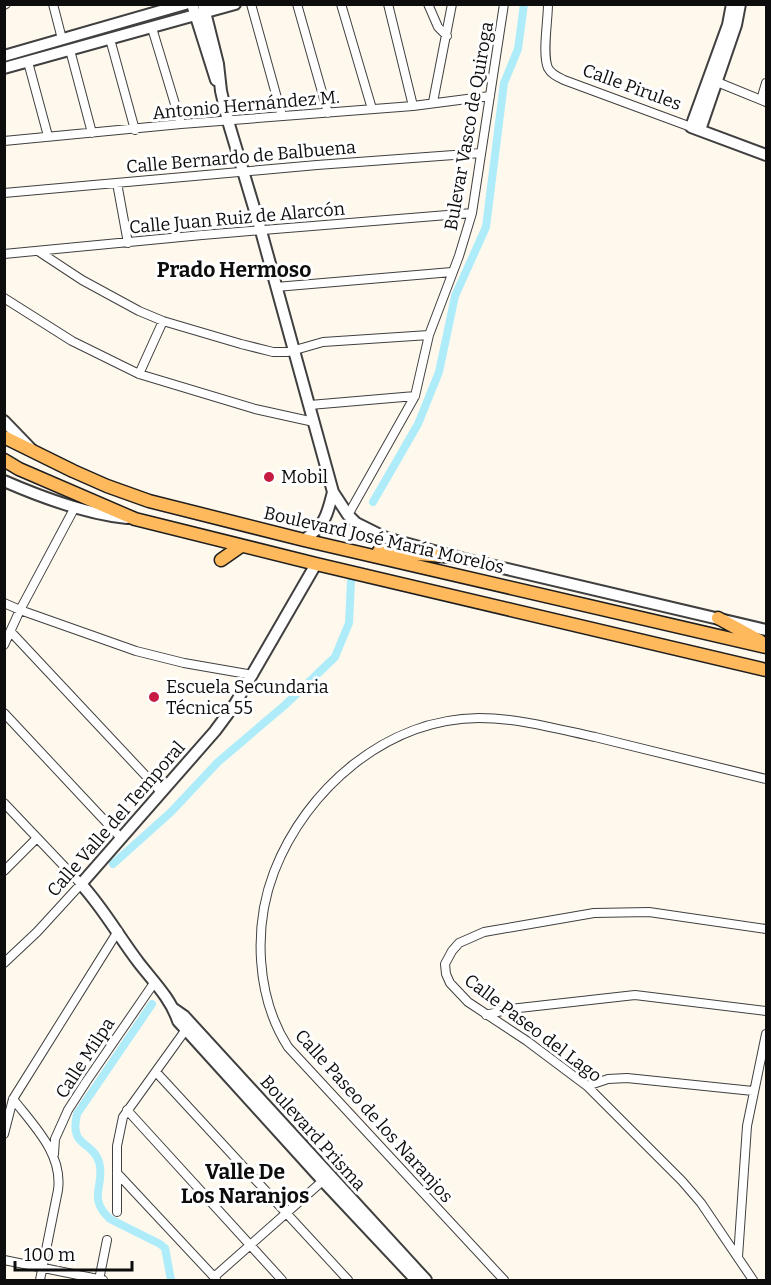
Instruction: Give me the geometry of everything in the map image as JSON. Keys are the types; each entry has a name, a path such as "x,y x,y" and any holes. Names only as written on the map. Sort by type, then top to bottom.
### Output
{"main road":[{"name":"Boulevard José María Morelos","path":"4,437 73,471 130,495 304,540 766,646"},
{"name":"Boulevard José María Morelos","path":"4,460 19,469 135,519 766,670"},
{"path":"222,560 241,546"},
{"path":"336,547 456,557"},
{"path":"718,618 766,646"}],"street":[{"path":"53,4 62,39"},
{"path":"4,56 185,4"},
{"path":"192,4 201,11 221,78 221,91 228,121 333,492 328,514 320,529 304,540"},
{"path":"4,68 152,28 201,11 235,4"},
{"path":"251,4 282,116"},
{"path":"297,4 328,113"},
{"path":"341,4 372,109"},
{"path":"388,4 413,105"},
{"path":"428,4 438,27 447,36"},
{"path":"433,102 452,4"},
{"name":"Bulevar Vasco de Quiroga","path":"348,515 415,396 429,335 467,232 472,213 504,4"},
{"name":"Calle Pirules","path":"548,4 546,51 547,63 552,73 564,80 766,155"},
{"path":"695,129 728,25 732,4"},
{"path":"695,129 717,82 741,4"},
{"path":"152,28 181,124"},
{"path":"110,39 135,130"},
{"path":"70,50 92,133"},
{"path":"28,62 48,136"},
{"path":"717,82 764,101 766,83"},
{"name":"Antonio Hernández M.","path":"4,141 372,109 490,96"},
{"name":"Calle Bernardo de Balbuena","path":"4,193 481,153"},
{"path":"117,183 128,243"},
{"name":"Calle Juan Ruiz de Alarcón","path":"4,254 472,213"},
{"path":"38,250 111,297 163,321 273,352 288,352 322,342 429,335"},
{"path":"276,287 452,272"},
{"path":"4,298 72,341 139,374 237,404 314,422"},
{"path":"139,374 163,321"},
{"path":"310,405 415,396"},
{"path":"4,421 32,450"},
{"path":"4,482 75,507 109,516 135,519"},
{"name":"Boulevard José María Morelos","path":"333,492 348,515 366,529 386,538 456,557 766,630"},
{"path":"4,645 75,507"},
{"name":"Calle Valle del Temporal","path":"4,963 37,932 81,884 215,731 253,675 316,564"},
{"path":"4,603 136,651 184,663 253,675"},
{"path":"11,632 161,792"},
{"path":"4,713 121,838"},
{"name":"Calle Paseo de los Naranjos","path":"504,1281 296,1054 278,1031 269,1010 261,949 270,882 281,854 299,822 319,795 340,775 396,738 423,727 451,720 479,718 511,720 766,779"},
{"path":"4,803 81,884"},
{"path":"4,872 37,838"},
{"name":"Boulevard Prisma","path":"81,884 96,901 174,1010 184,1016 189,1027 416,1281"},
{"name":"Calle Paseo del Lago","path":"753,1281 701,1203 587,1086 527,1041 468,1002 450,983 445,964 459,943 484,932 594,913 649,912 766,929"},
{"path":"4,1134 13,1099 118,931"},
{"name":"Calle Milpa","path":"54,1154 55,1139 68,1110 154,983"},
{"path":"486,1015 510,1009 635,995 766,1011"},
{"path":"117,1212 118,1133 127,1110 189,1027"},
{"path":"738,1257 747,1126 766,1034"},
{"path":"156,1072 348,1281"},
{"path":"587,1086 608,1079 637,1078 753,1091"},
{"path":"13,1099 54,1154 60,1177 40,1281"},
{"path":"127,1110 282,1281"},
{"path":"117,1173 216,1279 326,1178"},
{"name":"Boulevard Prisma","path":"326,1178 426,1281"},
{"path":"4,1260 100,1280 107,1240"}],"waterway":[{"path":"373,502 418,424 439,372 455,296 486,227 504,83 518,49 524,4"},
{"path":"113,864 171,812 218,762 285,705 335,657 349,623 351,581"},
{"path":"152,1004 77,1114 75,1125 79,1138 96,1155 99,1162 98,1197 103,1211 110,1219 165,1248 171,1280"}],"place":[{"name":"Mobil","path":"269,477"},
{"name":"Escuela Secundaria Técnica 55","path":"154,697"}],"district":[{"name":"Prado Hermoso","path":"234,270"},
{"name":"Valle De Los Naranjos","path":"245,1184"}]}
